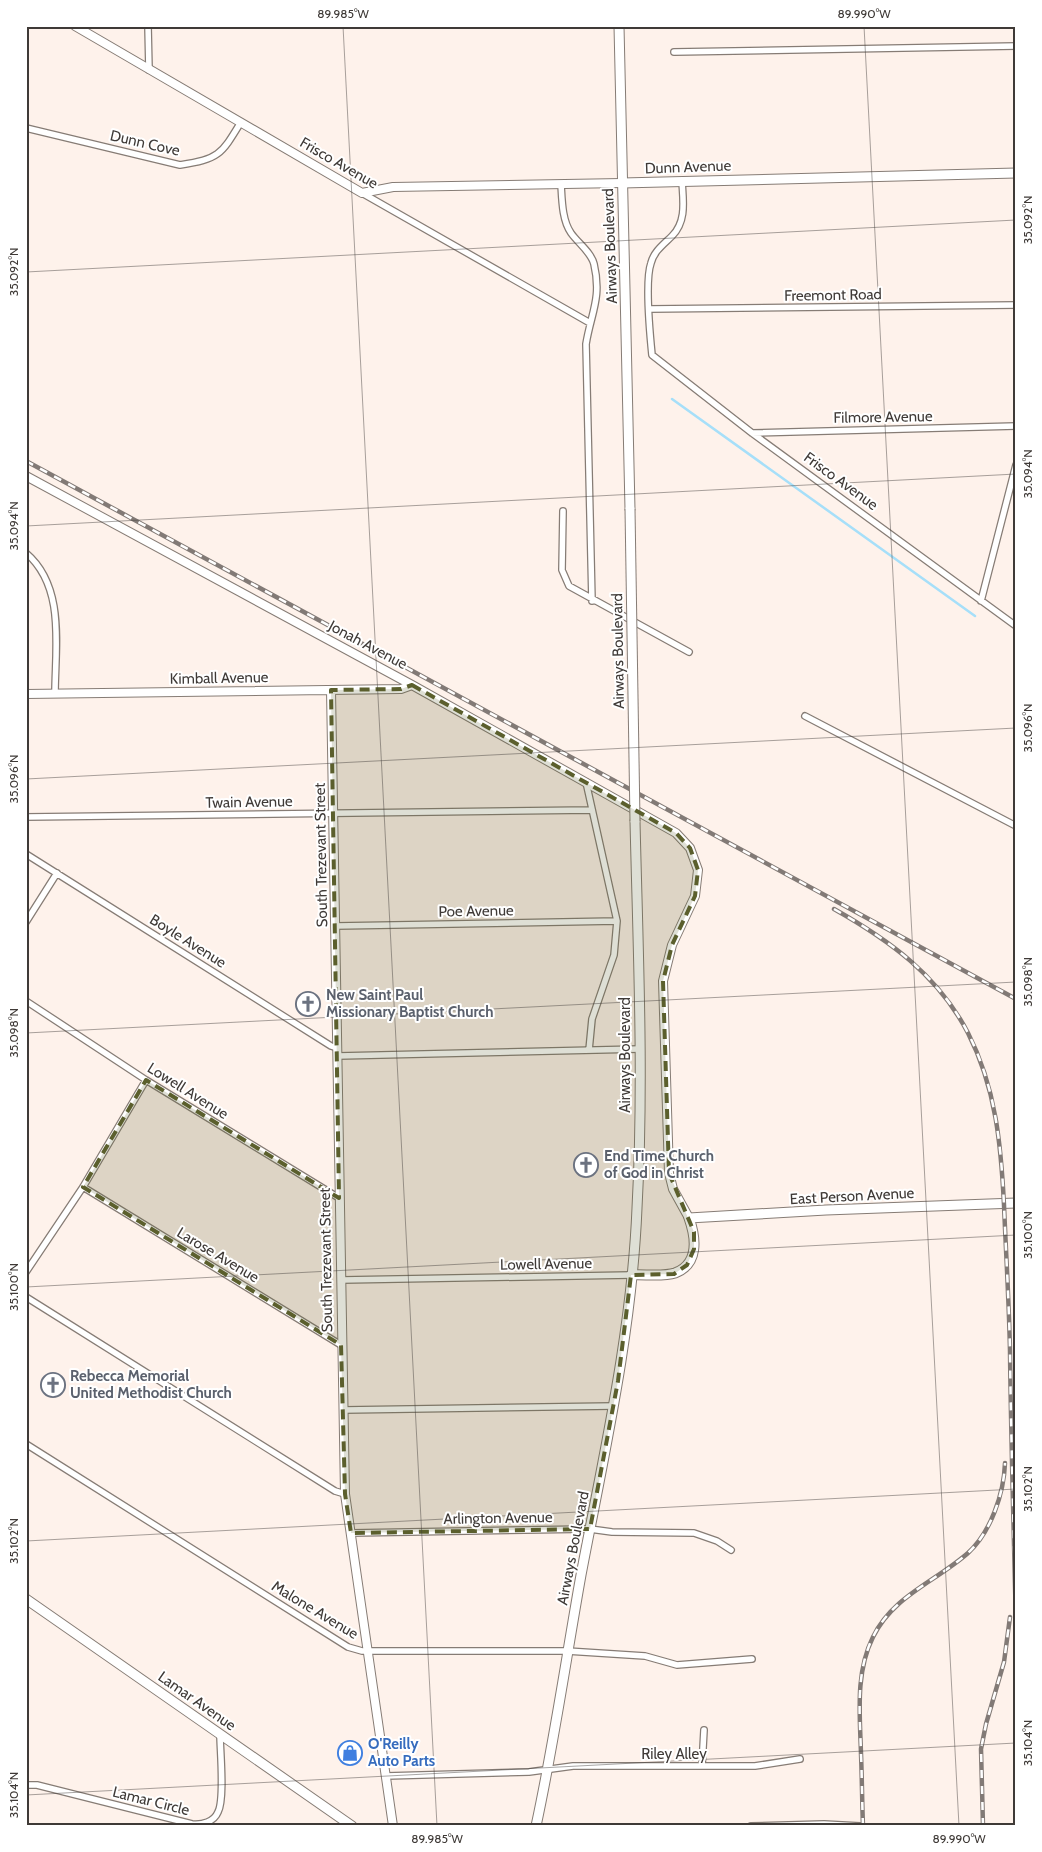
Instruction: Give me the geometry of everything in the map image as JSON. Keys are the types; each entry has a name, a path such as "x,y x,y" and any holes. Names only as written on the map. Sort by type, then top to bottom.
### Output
{"main road":[{"name":"Airways Boulevard","path":"536,1826 548,1769 567,1652 613,1406 638,1209 640,1049 619,26"},
{"name":"Dunn Avenue","path":"622,183 1016,173"},
{"name":"East Person Avenue","path":"689,1218 826,1210 1016,1203"},
{"path":"631,1274 674,1274 687,1265 693,1257 694,1249 694,1232 689,1218"},
{"name":"Lamar Avenue","path":"26,1598 352,1826"}],"street":[{"name":"Frisco Avenue","path":"75,26 362,193 590,322"},
{"path":"148,26 148,70"},
{"path":"674,52 1016,46"},
{"name":"Dunn Cove","path":"26,128 180,165 205,161 223,151 241,122"},
{"path":"650,309 648,279 650,263 655,254 681,224 683,212 682,181"},
{"name":"Dunn Avenue","path":"362,193 393,187 622,183"},
{"name":"Airways Boulevard","path":"561,184 564,214 570,232 594,262 597,290 596,309 590,322 586,344 592,601"},
{"name":"Freemont Road","path":"650,309 1016,305"},
{"name":"Frisco Avenue","path":"650,309 652,356 752,433 1016,626"},
{"name":"Filmore Avenue","path":"752,433 1016,426"},
{"path":"981,601 1016,465"},
{"name":"Jonah Avenue","path":"26,476 586,781 676,833 690,848 698,870 695,896 672,945 663,981 669,1173 673,1189 689,1218"},
{"path":"563,511 562,570 564,578 570,586 592,601 689,652"},
{"path":"26,554 45,575 52,597 55,694"},
{"name":"Kimball Avenue","path":"26,694 401,689 412,685"},
{"name":"South Trezevant Street","path":"331,690 345,1494 393,1826"},
{"path":"805,716 1016,826"},
{"name":"Airways Boulevard","path":"586,781 617,921 614,955 592,1020 589,1050"},
{"name":"Twain Avenue","path":"26,817 592,810"},
{"name":"Boyle Avenue","path":"26,854 338,1052"},
{"path":"26,922 57,873"},
{"name":"Poe Avenue","path":"336,926 617,921"},
{"name":"Lowell Avenue","path":"26,1001 146,1080 339,1198"},
{"path":"338,1052 640,1049"},
{"path":"26,1272 83,1187 146,1080"},
{"name":"Larose Avenue","path":"83,1187 341,1345"},
{"name":"Lowell Avenue","path":"342,1280 631,1274"},
{"path":"26,1297 335,1491 345,1494"},
{"path":"344,1410 613,1406"},
{"name":"Malone Avenue","path":"26,1444 348,1647 367,1652 567,1652 645,1656 677,1665 752,1659"},
{"name":"Arlington Avenue","path":"351,1533 590,1529 612,1532 694,1533 717,1541 731,1550"},
{"path":"702,1766 704,1730"},
{"name":"Lamar Circle","path":"26,1785 37,1785 192,1824 205,1823 216,1816 221,1803 220,1734"},
{"name":"Riley Alley","path":"386,1776 528,1772 573,1766 755,1766 800,1759"},
{"path":"751,1826 824,1824 860,1826"}],"highlighted area":[{"path":"412,685 676,833 690,848 698,870 695,896 672,945 663,981 669,1173 694,1232 694,1249 687,1265 674,1274 631,1275 618,1381 590,1529 351,1533 345,1494 341,1345 83,1187 146,1080 339,1198 331,690 401,689"}],"waterway":[{"path":"672,399 975,616"}],"railway":[{"path":"26,461 1016,999"},
{"path":"834,909 874,933 927,976 956,1012 968,1033 985,1075 991,1096 999,1139 1004,1205 1010,1333 1016,1628"},
{"path":"863,1826 860,1694 863,1665 867,1651 881,1623 903,1600 955,1563 976,1544 990,1523 995,1511 1002,1487 1005,1463"},
{"path":"983,1826 981,1749 986,1724 1004,1662 1010,1617"}],"place":[{"name":"New Saint Paul Missionary Baptist Church","path":"308,1004"},
{"name":"End Time Church of God in Christ","path":"586,1165"},
{"name":"Rebecca Memorial United Methodist Church","path":"53,1385"},
{"name":"O'Reilly Auto Parts","path":"350,1753"}]}
